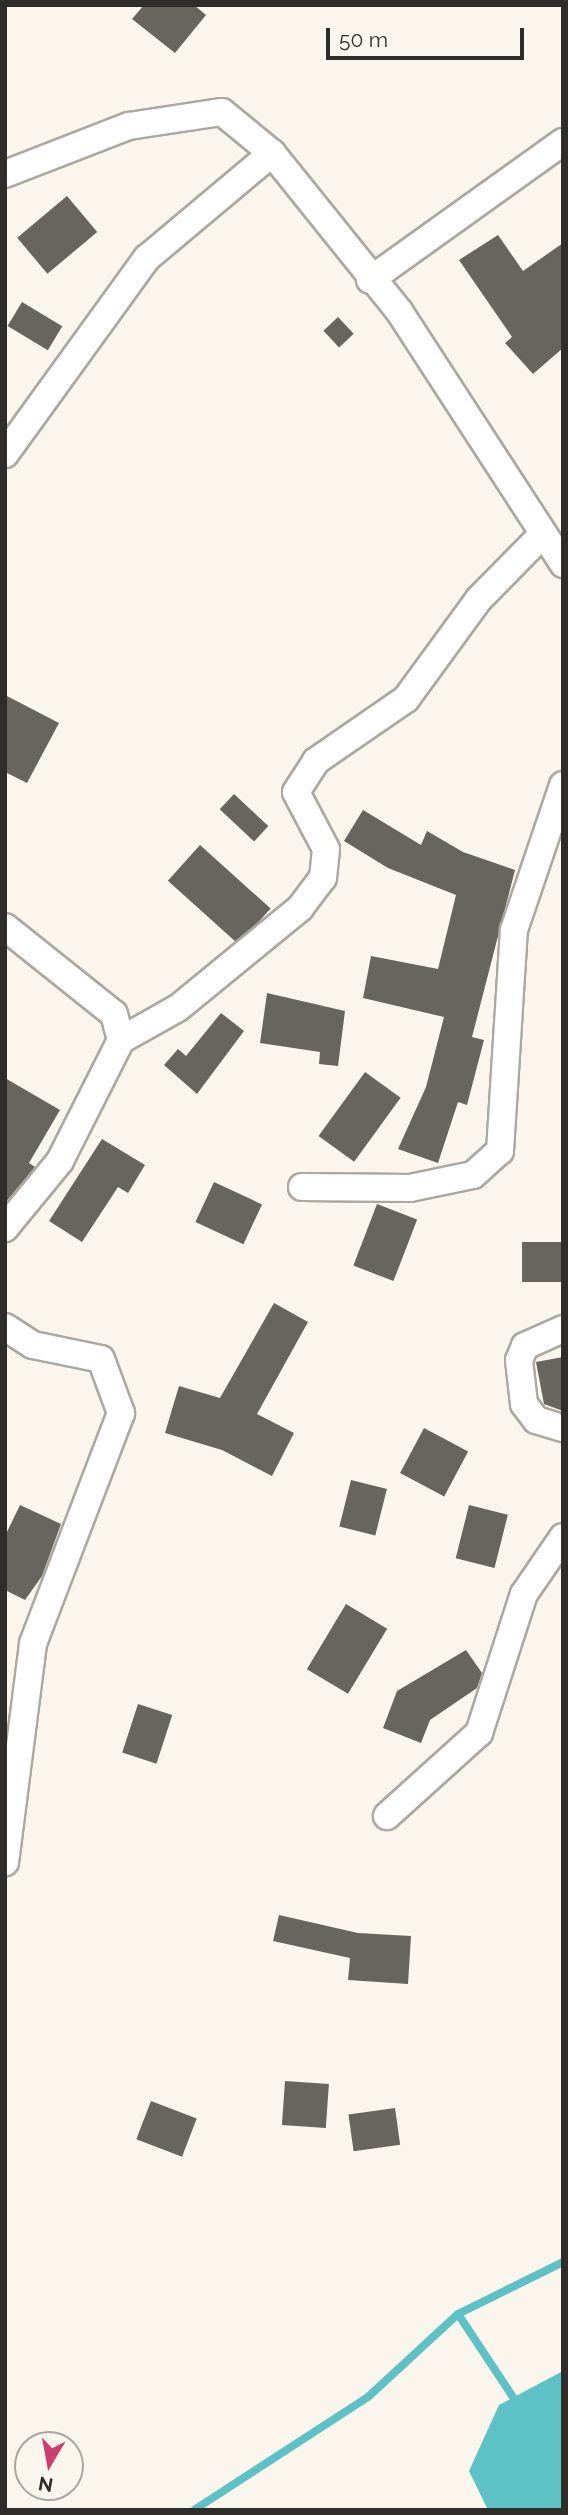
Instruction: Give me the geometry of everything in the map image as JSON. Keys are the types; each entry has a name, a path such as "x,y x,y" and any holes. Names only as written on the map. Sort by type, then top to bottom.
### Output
{"street":[{"path":"5,174 128,127 222,112 272,153 370,281 399,311 563,564"},
{"path":"370,281 563,142"},
{"path":"5,454 147,258 272,153"},
{"path":"5,1228 60,1161 121,1040 178,1008 300,908 323,878 326,849 296,792 316,761 406,699 480,599 543,534"},
{"path":"302,1187 410,1188 473,1175 500,1151 514,930 563,785"},
{"path":"5,927 114,1014 121,1040"},
{"path":"5,1327 33,1345 101,1359 121,1413 33,1644 5,1862"},
{"path":"563,1329 525,1346 519,1360 524,1404 536,1420 563,1428"},
{"path":"387,1816 479,1733 524,1594 563,1537"}],"water":[{"path":"563,2371 563,2510 488,2510 469,2471 499,2405"}],"building":[{"path":"144,5 194,5 206,15 175,53 132,19"},
{"path":"67,196 97,232 47,274 17,238"},
{"path":"498,235 523,271 563,243 563,348 533,374 505,343 512,337 459,260"},
{"path":"22,302 62,326 48,350 8,326"},
{"path":"338,317 354,334 339,347 323,331"},
{"path":"5,695 59,723 27,783 5,772"},
{"path":"234,794 268,826 254,841 220,809"},
{"path":"363,810 421,845 427,831 463,852 515,870 472,1037 484,1040 467,1105 458,1102 438,1163 398,1149 426,1087 444,1017 363,998 371,956 438,969 456,895 388,868 344,841"},
{"path":"200,845 271,909 238,944 168,881"},
{"path":"267,993 345,1011 338,1066 319,1064 320,1052 260,1043"},
{"path":"221,1013 244,1031 197,1094 164,1065 178,1049 186,1056"},
{"path":"365,1072 401,1098 354,1162 319,1136"},
{"path":"5,1078 60,1110 29,1163 35,1167 5,1203"},
{"path":"102,1139 145,1165 128,1193 118,1187 82,1242 49,1221"},
{"path":"214,1182 262,1204 243,1244 195,1222"},
{"path":"377,1204 417,1219 393,1281 353,1266"},
{"path":"522,1242 563,1242 563,1282 522,1282"},
{"path":"274,1303 308,1322 257,1414 294,1433 272,1476 222,1450 165,1433 179,1386 220,1398"},
{"path":"563,1357 563,1411 544,1404 536,1362"},
{"path":"424,1428 468,1451 444,1497 400,1473"},
{"path":"351,1480 387,1489 375,1536 339,1527"},
{"path":"20,1505 61,1524 42,1576 25,1600 5,1590 5,1536"},
{"path":"469,1505 508,1515 495,1568 456,1558"},
{"path":"346,1604 387,1629 348,1694 307,1669"},
{"path":"466,1650 482,1673 477,1688 430,1720 421,1743 383,1728 397,1691"},
{"path":"138,1704 172,1715 156,1764 122,1753"},
{"path":"279,1915 358,1933 411,1936 408,1984 348,1980 350,1958 273,1941"},
{"path":"285,2081 329,2084 326,2128 282,2125"},
{"path":"151,2101 197,2119 182,2157 136,2139"},
{"path":"395,2108 400,2145 354,2151 348,2115"}],"waterway":[{"path":"194,2510 368,2397 458,2314 563,2262"},
{"path":"458,2314 519,2406"}]}
